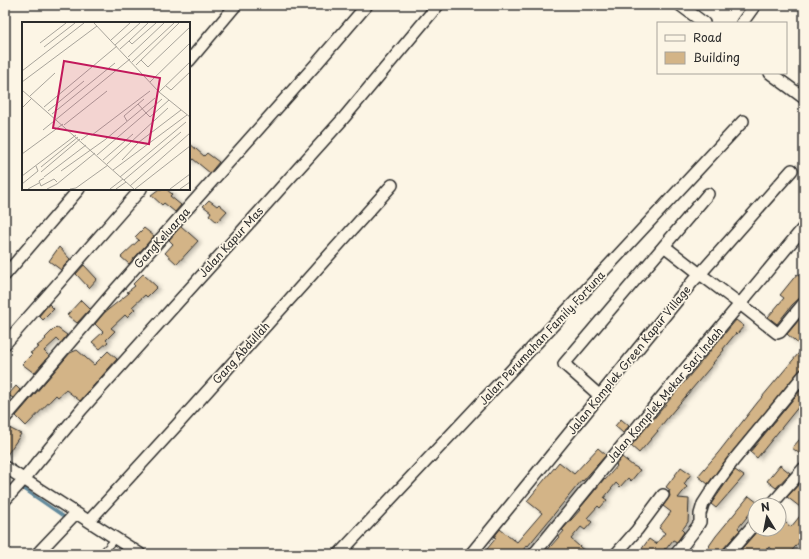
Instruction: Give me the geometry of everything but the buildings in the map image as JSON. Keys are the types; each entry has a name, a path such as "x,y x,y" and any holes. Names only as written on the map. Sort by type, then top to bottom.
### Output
{"street":[{"path":"190,60 236,5"},
{"name":"GangKeluarga","path":"5,418 116,289 313,68 367,5"},
{"name":"Jalan Kapur Mas","path":"5,500 24,480 98,392 342,120 438,5"},
{"path":"680,5 703,22"},
{"path":"743,22 756,5"},
{"path":"771,74 804,98"},
{"name":"Jalan Perumahan Family Fortuna","path":"339,554 744,121"},
{"name":"Jalan Komplek Green Kapur Village","path":"471,554 693,281 792,170"},
{"name":"Gang Abdullah","path":"89,521 178,425 392,185"},
{"path":"5,275 78,190"},
{"path":"5,344 140,190"},
{"path":"600,396 564,364 708,194"},
{"name":"Jalan Komplek Mekar Sari Indah","path":"534,554 665,393 804,227"},
{"path":"664,246 777,333 780,332 804,303"},
{"path":"676,554 700,522 700,514 703,504 714,487 733,461 804,375"},
{"path":"5,467 140,554"},
{"path":"778,497 804,468"},
{"path":"616,554 637,530 663,495"},
{"path":"37,554 76,513"},
{"path":"728,554 747,532"}],"lane":[{"path":"101,554 116,538"}],"waterway":[{"path":"21,487 63,516"}]}
